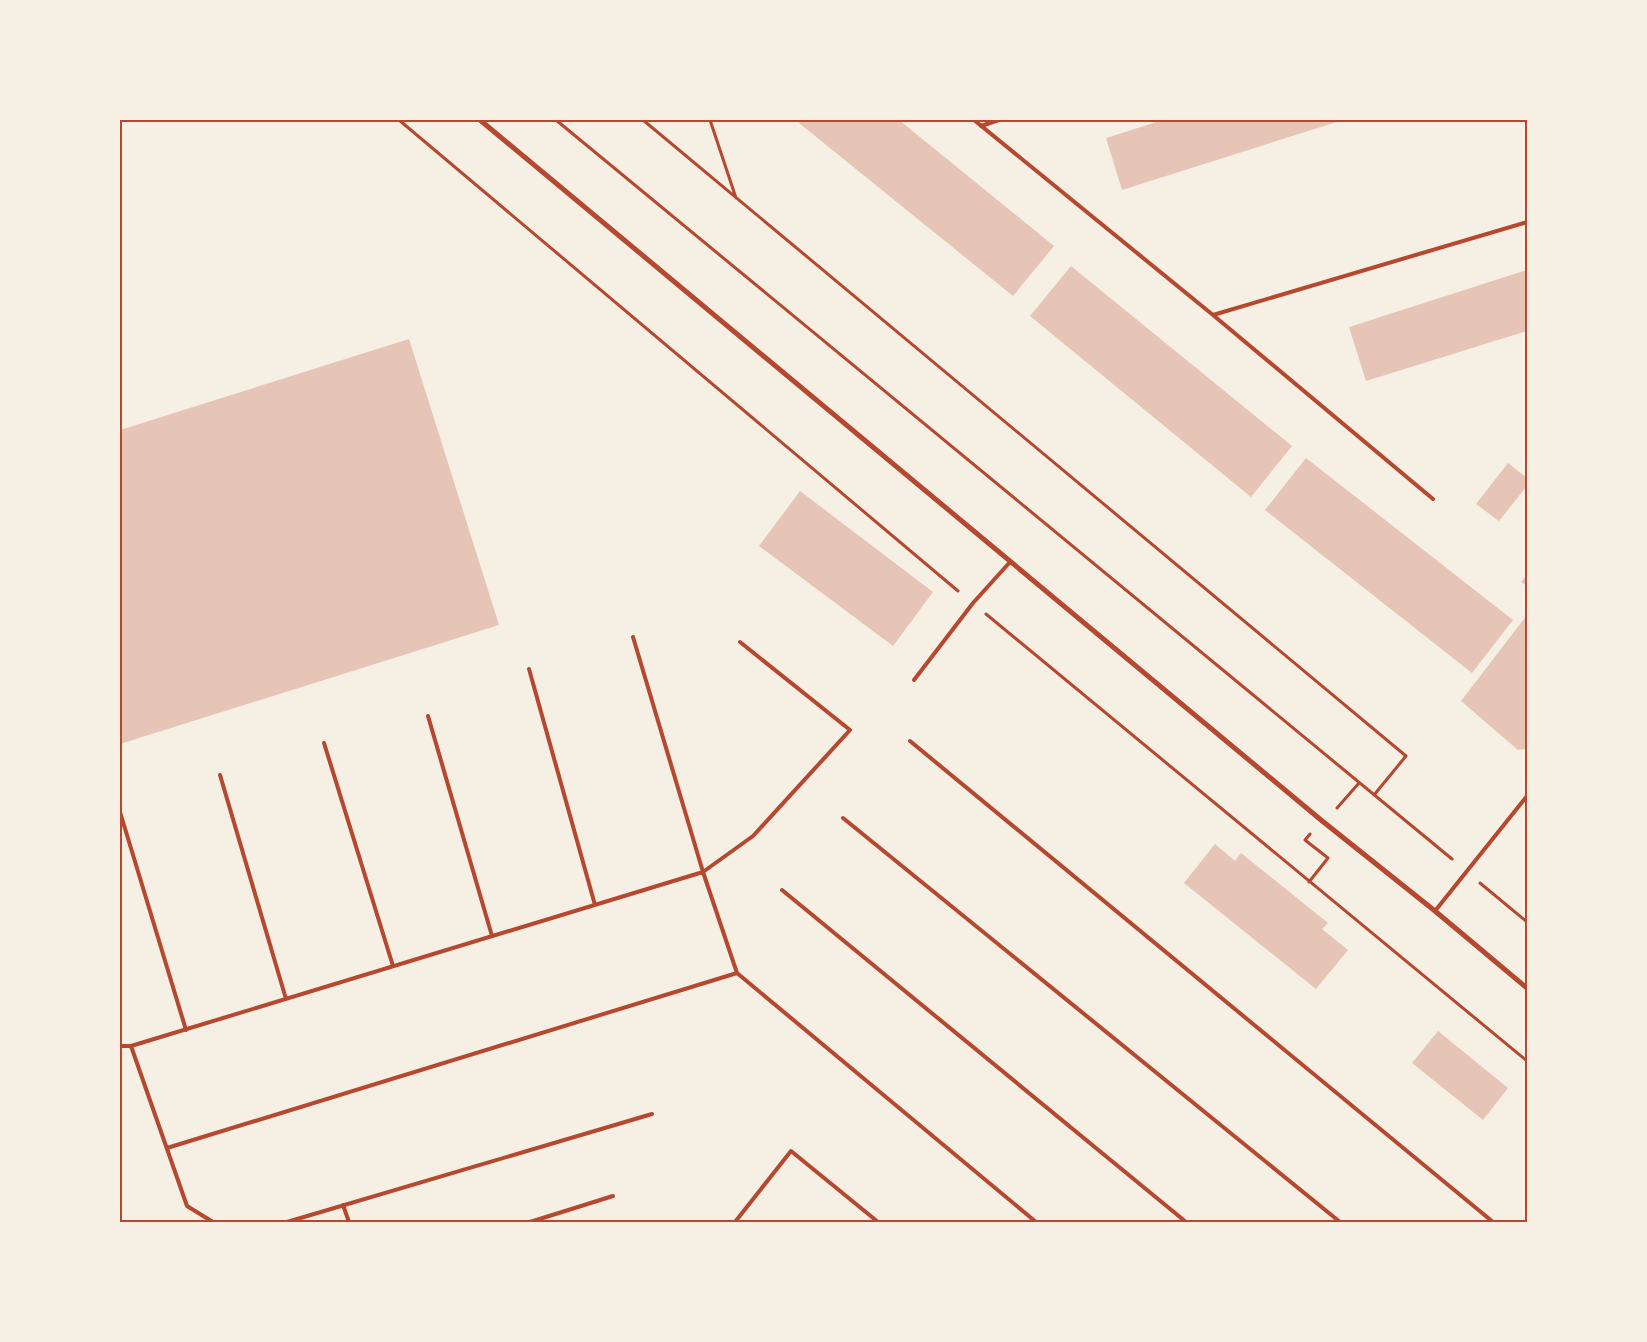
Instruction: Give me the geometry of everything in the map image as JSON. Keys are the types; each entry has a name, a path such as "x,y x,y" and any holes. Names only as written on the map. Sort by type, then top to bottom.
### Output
{"street":[{"path":"480,120 1010,562 1527,988"}],"lane":[{"path":"974,120 1213,315 1433,499"},
{"path":"981,126 999,120"},
{"path":"1213,315 1527,222"},
{"path":"914,680 973,603 1010,562"},
{"path":"633,637 703,872 737,972 1036,1222"},
{"path":"120,1046 131,1046 186,1030 703,872 753,836 850,730 740,642"},
{"path":"529,669 595,905"},
{"path":"428,716 492,936"},
{"path":"910,740 1493,1222"},
{"path":"324,743 393,966"},
{"path":"220,775 286,999"},
{"path":"1435,911 1527,796"},
{"path":"120,812 186,1030"},
{"path":"843,818 1340,1222"},
{"path":"782,890 1186,1222"},
{"path":"167,1148 737,972"},
{"path":"131,1046 187,1206 213,1222"},
{"path":"287,1222 652,1114"},
{"path":"735,1222 791,1151 878,1222"},
{"path":"530,1222 613,1196"},
{"path":"344,1205 349,1222"}],"path":[{"path":"556,120 1527,922"},
{"path":"642,120 1406,756 1374,795"},
{"path":"710,120 736,198"},
{"path":"1338,809 1359,783"},
{"path":"1309,882 1328,858"}],"building":[{"path":"801,120 899,120 1054,246 1013,296 799,123"},
{"path":"1163,120 1343,120 1122,190 1106,138"},
{"path":"1071,266 1292,446 1251,497 1030,316"},
{"path":"1527,270 1527,331 1366,381 1349,327"},
{"path":"409,339 499,625 120,744 120,430"},
{"path":"1306,458 1513,620 1472,673 1265,510"},
{"path":"1508,463 1527,478 1527,486 1499,521 1476,504"},
{"path":"800,491 933,592 893,646 759,546"},
{"path":"1527,575 1527,586 1521,582"},
{"path":"1527,615 1527,749 1518,750 1461,701"},
{"path":"1215,844 1235,861 1241,853 1328,923 1322,929 1348,950 1316,989 1184,883"},
{"path":"1438,1031 1508,1088 1483,1120 1412,1063"}]}
